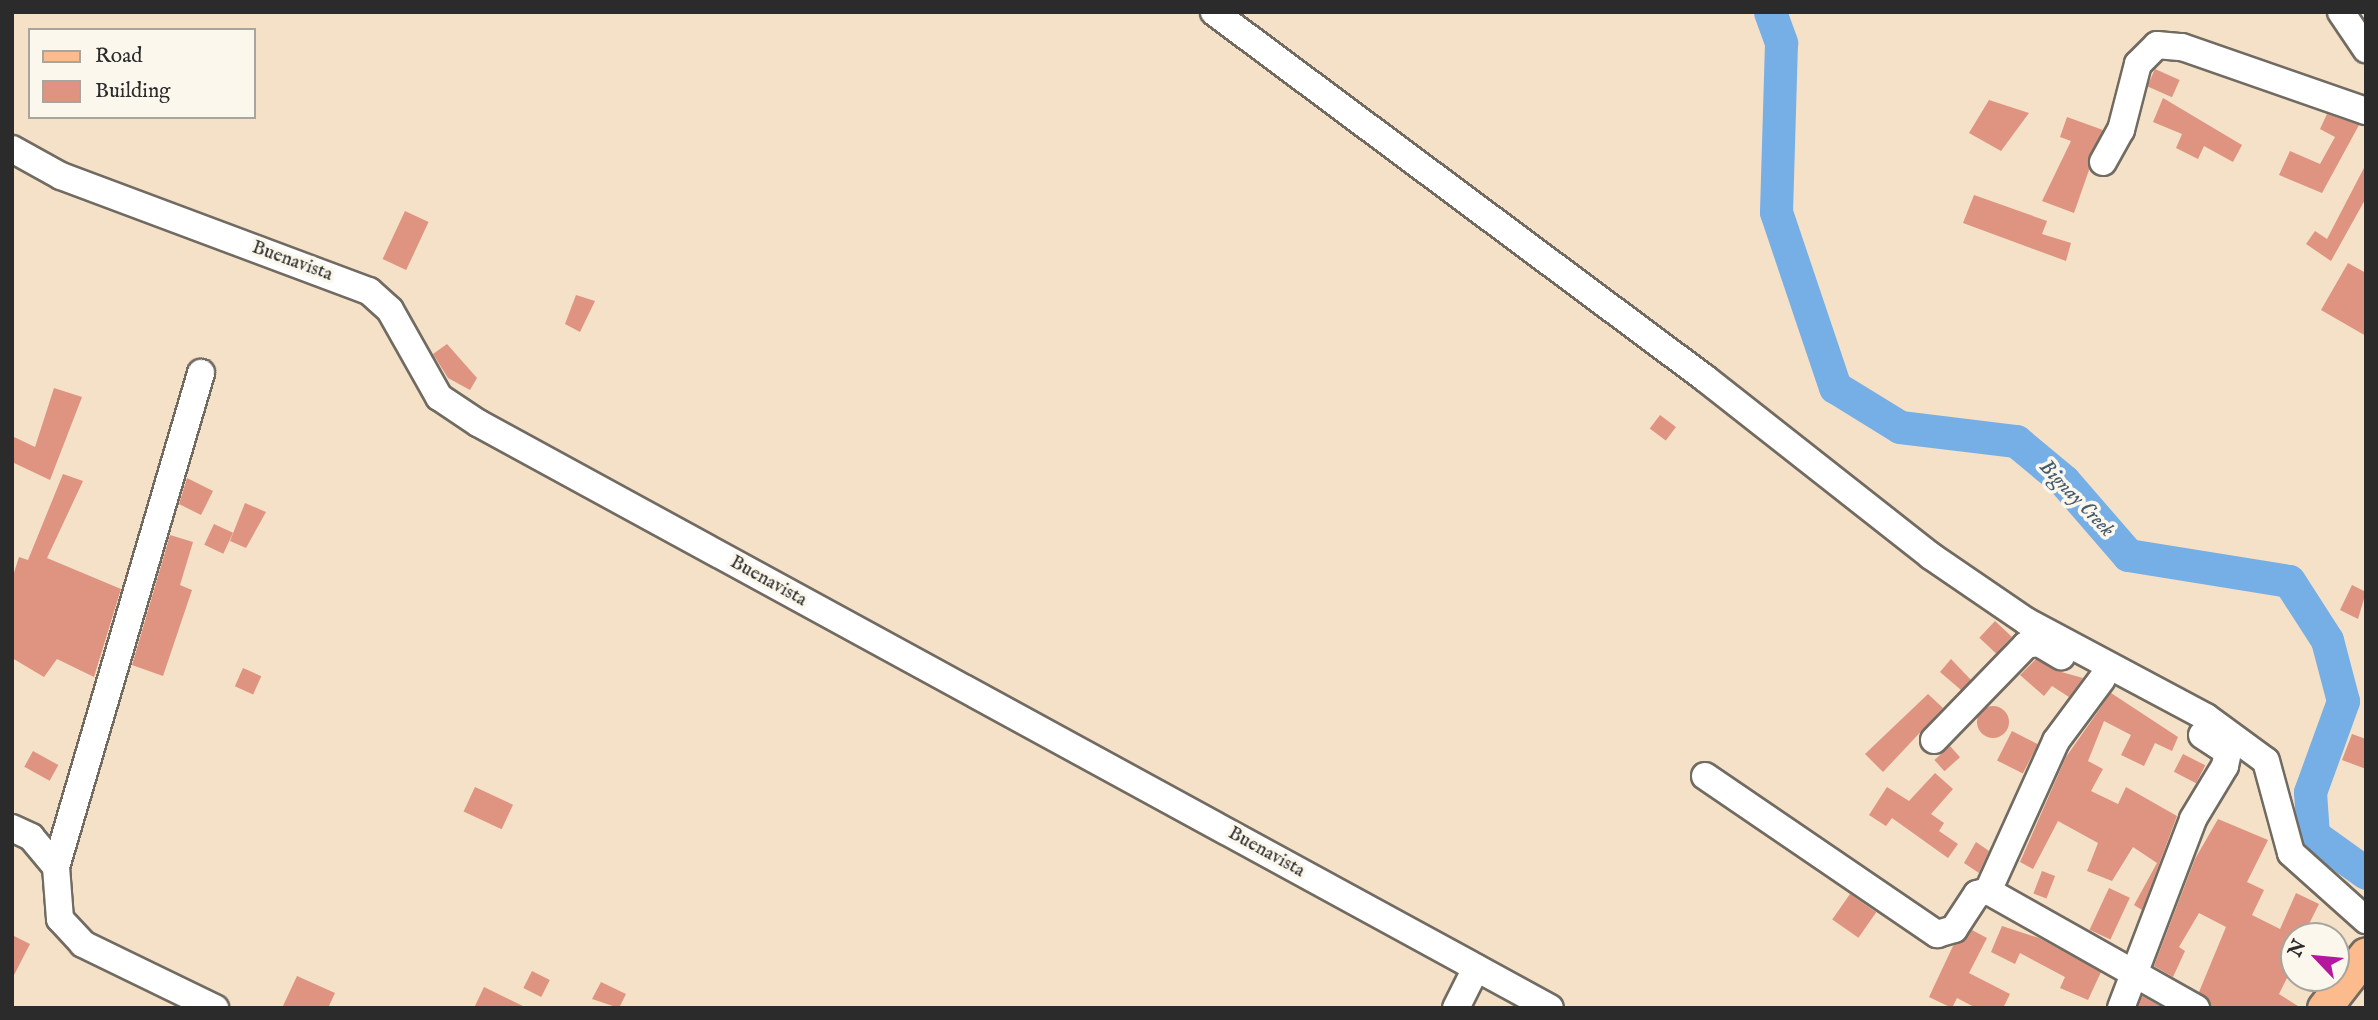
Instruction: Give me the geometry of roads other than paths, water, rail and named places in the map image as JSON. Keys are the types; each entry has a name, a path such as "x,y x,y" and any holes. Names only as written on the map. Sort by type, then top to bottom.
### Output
{"main road":[{"path":"2324,1008 2366,954"}],"street":[{"path":"1214,12 1696,371 1931,556 2026,621 2206,717 2266,761 2291,853 2366,920"},
{"path":"2341,12 2366,49"},
{"path":"2103,162 2121,130 2138,64 2157,45 2182,47 2366,111"},
{"name":"Buenavista","path":"12,149 61,176 369,291 390,310 439,397 478,423 1550,1008"},
{"path":"201,373 56,867 60,919 83,944 215,1008"},
{"path":"1934,740 2031,642 2102,678 2228,752 2193,819 2138,972 2121,1008"},
{"path":"1988,891 2056,741 2102,678"},
{"path":"1704,776 1937,934 1954,929 1977,894 1988,891 2138,972 2196,1008"},
{"path":"12,828 31,837 56,867"},
{"path":"1456,1008 1476,968"}],"waterway":[{"name":"Bignay Creek","path":"1770,12 1781,43 1776,212 1835,387 1900,427 2016,441 2064,481 2128,555 2289,581 2327,640 2343,701 2310,792 2313,835 2366,873"}]}
